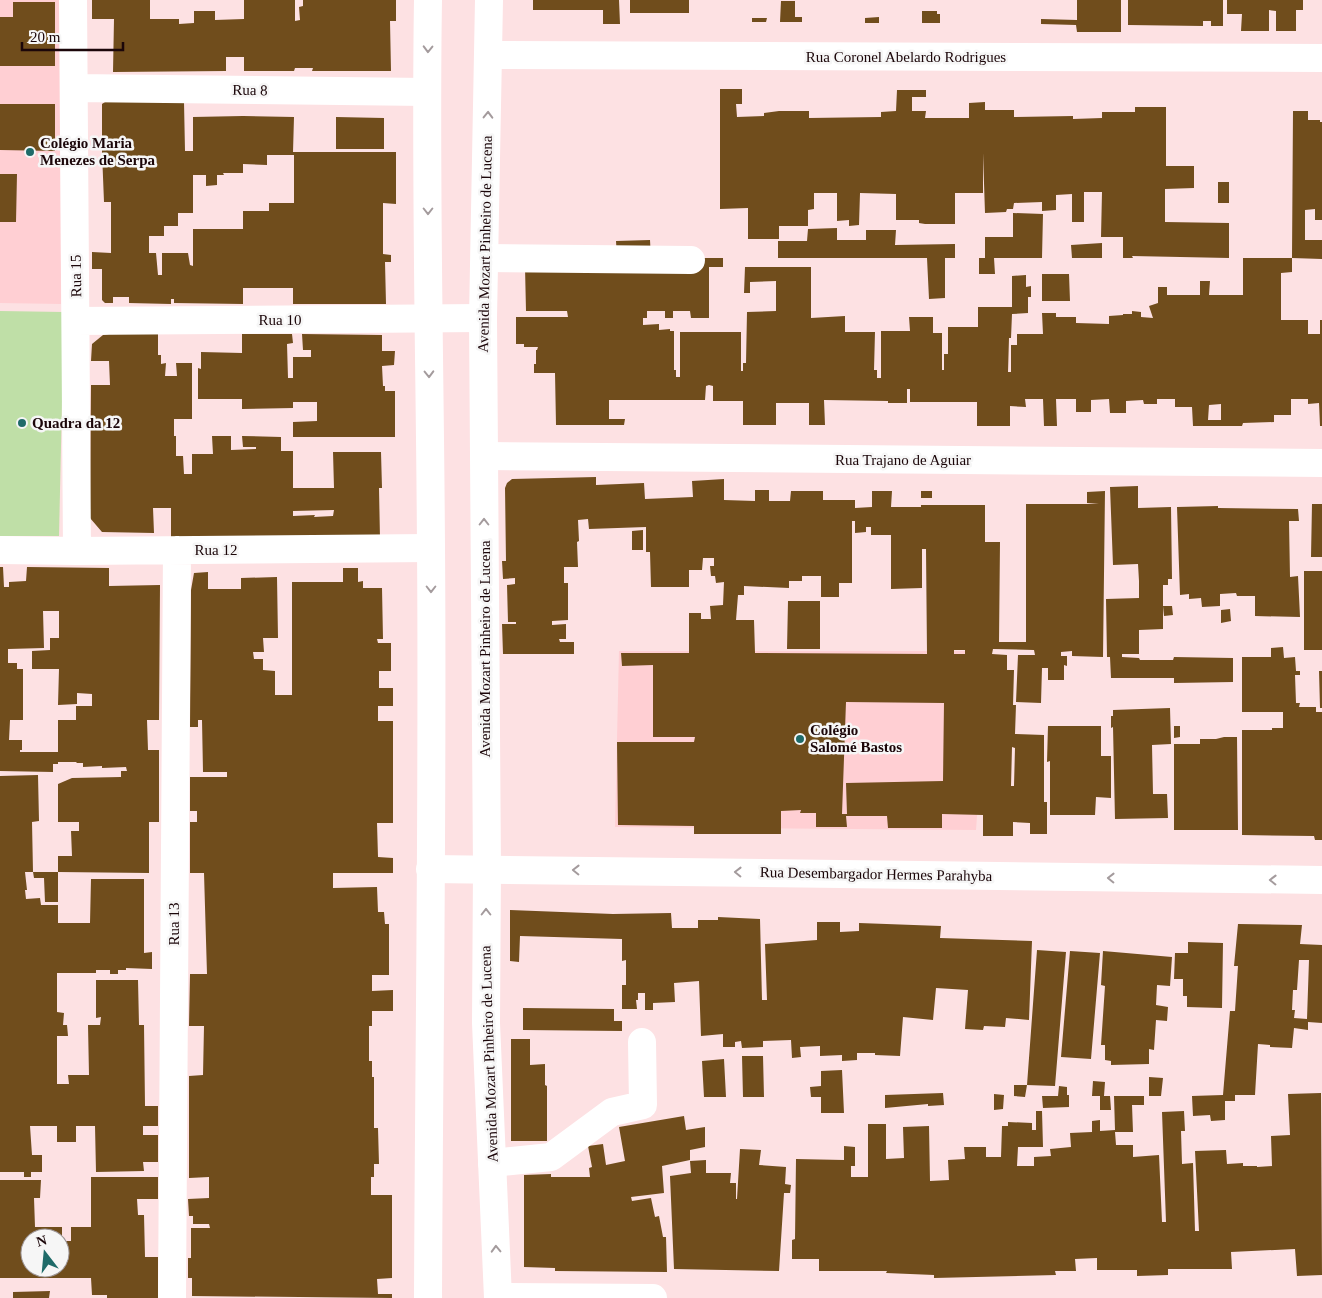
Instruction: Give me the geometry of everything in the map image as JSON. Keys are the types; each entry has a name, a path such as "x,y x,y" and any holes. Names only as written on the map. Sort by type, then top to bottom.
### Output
{"street":[{"name":"Rua 15","path":"73,0 77,551"},
{"path":"428,0 428,319 431,548 428,1298"},
{"name":"Avenida Mozart Pinheiro de Lucena","path":"489,0 483,318 487,869 486,1023 498,1297"},
{"name":"Rua Coronel Abelardo Rodrigues","path":"489,55 1322,58"},
{"name":"Rua 8","path":"74,88 427,92"},
{"path":"485,258 691,260"},
{"name":"Rua 10","path":"76,321 483,318"},
{"name":"Rua Trajano de Aguiar","path":"484,456 1322,463"},
{"name":"Rua 12","path":"0,550 431,548"},
{"name":"Rua 13","path":"172,1298 177,550"},
{"name":"Rua Desembargador Hermes Parahyba","path":"430,869 1322,880"},
{"path":"492,1162 551,1157 612,1112 644,1105 642,1042"},
{"path":"498,1297 653,1298"}],"shaded area":[{"name":"Colégio Maria Menezes de Serpa","path":"0,0 60,0 61,304 0,303"},
{"name":"Colégio Salomé Bastos","path":"619,651 989,651 976,830 615,827"}],"green space":[{"path":"0,311 64,312 59,536 0,536"}],"building":[{"path":"92,0 150,0 150,19 179,19 179,24 194,23 194,11 215,11 215,20 244,19 244,0 295,0 295,21 300,20 299,7 303,6 303,0 396,0 396,21 390,21 391,71 312,71 313,68 295,68 294,71 244,71 244,57 226,57 226,71 113,72 114,19 92,19"},
{"path":"533,0 619,0 620,24 603,24 603,10 533,10"},
{"path":"630,0 689,0 689,13 630,13"},
{"path":"1077,0 1121,0 1121,32 1077,32 1076,25 1041,24 1041,19 1077,20"},
{"path":"1128,0 1223,0 1223,26 1211,26 1211,21 1203,21 1203,26 1128,25"},
{"path":"1227,0 1303,0 1303,10 1296,10 1296,31 1276,31 1276,11 1269,10 1269,31 1241,31 1242,14 1227,14"},
{"path":"781,1 795,1 795,17 802,17 802,22 780,22"},
{"path":"13,2 55,2 55,66 0,66 0,17 13,17"},
{"path":"922,11 937,11 937,14 940,14 940,23 922,23"},
{"path":"879,17 879,23 865,23 865,18"},
{"path":"752,18 767,18 766,22 752,22"},
{"path":"720,89 742,89 742,104 736,104 737,117 764,116 764,113 779,111 809,111 809,118 881,117 881,112 896,111 897,90 926,90 926,97 912,97 912,111 926,111 925,118 969,118 969,103 985,102 985,110 1014,110 1014,117 1073,116 1073,119 1102,118 1102,112 1135,112 1135,107 1166,107 1166,166 1194,166 1194,188 1165,189 1165,222 1229,223 1229,258 1132,256 1133,258 1123,258 1123,237 1101,237 1102,192 1084,192 1084,222 1072,222 1072,194 1056,195 1056,210 1042,211 1042,202 1014,203 1013,209 1007,209 1006,212 985,213 983,153 983,193 955,193 955,224 925,224 919,223 919,220 896,220 896,194 860,193 859,225 849,226 849,220 837,221 837,193 814,193 814,209 808,210 808,226 779,226 779,239 748,239 748,208 720,209"},
{"path":"105,102 184,102 185,151 193,151 193,117 243,116 294,117 293,152 396,152 396,204 383,203 383,254 391,255 391,262 385,262 386,304 293,304 293,288 243,288 243,304 174,303 174,299 171,299 171,304 129,303 129,297 113,297 113,303 105,303 102,300 102,269 92,269 92,252 111,253 111,202 104,202 102,104","holes":["267,155 294,155 294,203 269,203 269,211 243,211 243,229 193,229 193,266 190,265 188,253 162,253 162,275 158,275 156,253 149,253 149,236 164,236 164,226 178,226 178,213 193,213 193,175 206,175 206,186 217,185 217,175 224,175 223,173 243,173 243,164 267,165"]},
{"path":"0,104 55,104 55,151 0,150"},
{"path":"1293,111 1308,111 1308,120 1320,120 1322,122 1322,220 1315,220 1315,209 1305,210 1305,240 1322,240 1322,259 1292,258"},
{"path":"336,117 384,118 384,149 336,149"},
{"path":"0,174 17,174 16,222 0,222"},
{"path":"1218,182 1229,182 1229,203 1218,203"},
{"path":"1013,213 1043,214 1042,258 994,258 995,274 979,274 979,258 985,258 985,237 1013,237"},
{"path":"837,228 837,240 866,240 866,230 896,230 895,245 955,244 955,258 945,258 945,298 929,299 927,258 778,258 778,241 807,241 808,229"},
{"path":"650,240 651,258 617,257 616,241"},
{"path":"1102,243 1102,258 1072,258 1071,245"},
{"path":"723,258 723,267 709,267 709,318 691,318 690,311 673,311 673,318 665,318 665,311 647,311 647,318 643,318 643,325 659,324 659,330 670,329 670,331 674,331 674,370 676,370 676,377 680,377 680,332 741,332 741,371 743,371 743,363 746,363 747,312 776,311 776,281 750,282 750,293 744,293 745,267 811,267 811,318 845,316 845,332 875,332 874,370 877,370 877,378 881,378 881,331 910,331 909,317 933,317 933,333 942,333 942,370 944,370 944,354 948,354 948,327 978,327 978,307 1012,307 1012,276 1026,275 1026,287 1031,286 1031,297 1028,297 1028,313 1012,314 1008,372 1011,372 1011,345 1017,345 1017,334 1043,334 1042,313 1056,313 1056,317 1076,317 1076,323 1109,324 1109,316 1132,314 1132,311 1141,312 1141,317 1153,318 1149,306 1158,303 1158,287 1167,287 1167,295 1200,295 1200,281 1210,281 1209,295 1243,295 1243,258 1292,258 1292,272 1281,273 1281,320 1308,320 1308,334 1320,334 1320,320 1322,320 1322,426 1320,426 1319,403 1308,404 1308,399 1291,399 1291,415 1274,415 1274,422 1243,423 1242,426 1193,426 1192,407 1175,407 1175,399 1157,399 1157,404 1144,404 1143,400 1126,401 1126,413 1110,413 1109,399 1091,400 1091,412 1076,412 1076,399 1056,399 1057,426 1044,426 1043,399 1025,399 1026,407 1010,406 1010,426 977,426 977,402 910,402 910,389 907,389 907,403 824,400 825,425 809,425 809,403 776,403 776,425 743,425 743,401 713,401 713,386 709,385 706,386 705,400 609,400 609,419 625,419 624,425 556,425 555,373 534,373 536,350 538,347 524,347 524,344 516,344 516,317 568,317 567,311 526,311 525,267","holes":["1221,404 1221,420 1208,420 1209,405"]},
{"path":"1042,274 1069,274 1070,301 1042,301"},
{"path":"158,334 158,355 161,355 161,364 166,363 165,376 177,376 176,363 192,363 192,419 174,419 176,456 183,456 184,474 192,474 192,454 213,454 212,436 231,436 231,450 256,449 256,447 243,447 242,436 281,437 281,451 293,451 293,488 334,488 333,452 381,452 382,488 379,488 380,539 171,538 171,508 153,508 154,533 102,532 90,518 91,385 110,385 109,361 91,361 92,344 103,335","holes":["334,510 333,516 293,516 293,511"]},
{"path":"242,334 292,334 293,343 287,344 288,378 293,378 293,357 311,357 311,350 303,350 302,334 382,335 382,351 395,351 394,365 382,366 385,391 395,391 395,437 293,437 293,422 317,421 317,402 293,402 293,408 242,409 242,399 198,399 198,368 201,369 201,352 242,353"},
{"path":"596,477 596,485 644,483 645,499 693,497 692,481 724,479 724,500 755,501 755,490 769,490 769,501 790,501 791,491 823,491 823,500 855,500 855,508 872,507 872,491 892,491 891,507 985,505 985,542 1000,542 999,642 1026,642 1026,504 1099,504 1087,503 1087,492 1105,491 1103,657 1072,656 1072,651 1061,652 1061,656 1067,656 1067,666 1064,665 1064,680 1048,680 1048,668 1042,668 1041,703 1016,702 1018,655 1035,655 1034,650 993,649 992,654 1007,655 1007,670 1014,670 1013,705 1016,705 1015,734 1044,735 1044,802 1047,802 1047,834 1030,834 1030,823 1013,822 1013,836 983,836 983,815 942,814 942,828 888,828 887,816 846,816 847,827 816,827 816,813 800,813 801,810 781,811 781,834 694,834 694,826 618,825 617,742 694,742 695,737 653,737 653,665 622,666 621,653 689,653 689,613 701,613 701,619 711,619 710,606 723,605 724,582 716,583 715,576 711,576 710,566 714,566 714,558 703,558 702,570 689,570 689,587 651,587 650,552 646,552 646,527 589,529 588,519 578,520 578,567 564,567 564,583 568,583 568,620 552,621 552,625 566,624 566,639 559,639 560,642 574,642 574,654 503,654 502,624 516,624 516,622 508,622 507,585 515,584 515,578 503,579 502,561 506,561 505,488 512,479","holes":["852,521 855,521 855,533 866,532 866,527 871,527 871,535 891,535 891,589 922,588 922,549 926,549 927,654 755,653 754,620 736,620 738,595 744,595 744,586 789,588 789,581 802,581 802,576 821,576 821,597 839,597 839,583 852,583","954,650 965,650 965,654 954,654","846,702 944,703 943,781 846,783 847,814 842,814","1012,747 1015,748 1014,786 1011,786"]},
{"path":"1138,486 1138,508 1171,507 1172,579 1168,579 1168,585 1163,585 1163,629 1139,630 1139,654 1122,654 1122,657 1139,658 1140,660 1173,660 1174,657 1233,658 1233,682 1174,683 1174,678 1111,678 1110,657 1107,657 1106,599 1139,598 1139,581 1138,564 1113,565 1110,487"},
{"path":"921,491 932,491 932,498 921,498"},
{"path":"1312,504 1322,504 1322,557 1311,557"},
{"path":"1218,506 1218,508 1298,509 1299,521 1289,521 1290,577 1298,576 1300,617 1255,616 1255,596 1237,596 1236,593 1220,594 1220,606 1202,607 1201,598 1189,599 1189,594 1180,595 1177,507"},
{"path":"643,530 643,550 632,550 632,531"},
{"path":"0,567 3,567 4,587 9,587 9,582 26,581 27,567 109,568 109,586 160,585 159,720 147,720 148,750 159,750 159,822 149,822 149,873 58,872 58,856 72,856 71,831 79,831 79,822 58,822 58,784 72,778 121,777 121,771 127,771 126,767 83,767 83,763 58,762 58,764 53,764 53,772 0,771","holes":["43,611 59,611 59,638 50,638 50,650 32,651 32,669 59,669 58,705 77,704 77,693 92,694 92,706 76,706 76,720 58,720 58,752 20,752 22,750 22,740 9,740 10,720 23,720 23,669 17,669 17,663 8,663 8,649 44,648"]},
{"path":"343,568 358,568 358,582 363,581 363,588 382,588 383,639 377,639 378,643 391,643 391,671 379,671 379,688 393,688 393,706 378,706 378,721 393,721 393,823 377,823 378,857 393,858 393,873 333,873 333,888 377,887 378,912 384,912 385,924 389,924 389,975 372,975 372,991 393,990 393,1011 372,1011 372,1026 369,1026 369,1061 372,1061 372,1077 374,1077 374,1128 378,1128 379,1164 374,1164 374,1177 371,1177 371,1195 392,1195 392,1278 377,1279 378,1294 392,1294 392,1298 192,1296 192,1278 188,1278 188,1258 191,1258 191,1228 210,1228 209,1224 193,1224 193,1216 189,1216 188,1199 209,1198 209,1177 189,1178 189,1076 203,1075 204,1026 189,1026 190,974 207,974 204,873 190,873 190,822 197,822 197,811 190,811 190,777 227,777 227,772 203,772 202,720 198,720 198,727 190,727 191,590 194,573 208,572 208,589 241,589 241,578 277,577 278,638 263,638 264,652 253,652 254,659 263,659 263,670 275,671 275,695 292,695 292,582 343,582"},
{"path":"1304,571 1322,571 1322,650 1304,650"},
{"path":"788,601 820,601 820,649 787,649"},
{"path":"1163,606 1172,606 1173,615 1164,616"},
{"path":"1230,609 1231,621 1221,623 1221,610"},
{"path":"1283,647 1284,658 1295,657 1296,671 1300,671 1300,675 1295,675 1296,703 1300,703 1299,707 1316,707 1316,712 1322,712 1322,840 1315,840 1314,836 1242,835 1242,730 1283,728 1283,712 1242,712 1242,657 1271,657 1271,648"},
{"path":"1319,671 1322,671 1322,708 1320,708"},
{"path":"1170,708 1171,744 1152,745 1153,794 1167,794 1168,818 1115,819 1113,727 1111,728 1113,710"},
{"path":"1048,726 1101,726 1101,756 1111,756 1111,798 1096,797 1095,815 1050,815 1050,761 1047,762"},
{"path":"1174,726 1180,726 1180,737 1174,738"},
{"path":"1237,737 1238,830 1174,830 1174,744 1200,744 1200,739"},
{"path":"38,775 39,821 32,822 33,872 25,872 26,899 40,898 41,905 58,905 58,923 90,923 91,879 144,879 144,953 152,952 152,969 126,968 126,970 118,970 118,974 110,974 110,970 96,970 96,973 57,973 57,1012 64,1013 63,1025 67,1025 68,1036 57,1036 57,1084 69,1084 68,1075 89,1075 88,1025 100,1025 101,1017 96,1018 96,980 138,980 139,1025 144,1025 145,1106 158,1106 158,1126 143,1126 143,1135 158,1135 158,1162 143,1162 144,1171 96,1172 95,1126 76,1126 76,1142 57,1142 57,1126 30,1126 32,1155 42,1155 42,1172 31,1172 31,1177 24,1177 24,1172 0,1172 0,776"},
{"path":"33,872 58,872 58,902 45,902 44,878 34,878"},
{"path":"510,910 613,914 671,913 672,928 698,928 698,920 718,920 718,917 760,919 762,1000 767,1000 765,944 817,940 817,922 840,922 840,932 859,931 859,923 941,926 940,938 1032,941 1029,1020 1006,1018 1005,1027 984,1026 983,1030 965,1029 968,990 936,988 933,1020 903,1017 900,1056 857,1053 857,1060 842,1061 842,1055 820,1056 820,1046 800,1047 801,1057 792,1058 791,1040 763,1041 763,1047 742,1048 741,1041 735,1042 735,1047 723,1047 723,1034 701,1036 699,981 674,983 675,1002 653,1003 653,1010 645,1010 645,993 638,993 638,1000 636,1000 637,1009 622,1009 622,985 626,985 626,960 622,961 622,939 520,936 519,962 510,961"},
{"path":"1238,924 1302,925 1300,944 1322,945 1322,1023 1308,1022 1308,1030 1294,1028 1292,1048 1270,1047 1270,1045 1258,1044 1255,1095 1235,1095 1235,1101 1225,1101 1225,1120 1211,1121 1210,1115 1193,1116 1192,1096 1223,1095 1230,1011 1235,1011 1238,966 1234,966","holes":["1299,960 1309,960 1307,1019 1294,1018 1295,1010 1292,1010 1293,990 1297,990"]},
{"path":"1188,942 1223,943 1222,1008 1187,1007 1187,996 1183,996 1183,979 1174,979 1175,953 1188,953"},
{"path":"1037,950 1066,952 1055,1086 1027,1085"},
{"path":"1070,951 1100,953 1091,1059 1061,1057"},
{"path":"1103,951 1172,957 1170,986 1157,985 1156,1005 1168,1007 1167,1021 1156,1020 1154,1050 1149,1049 1149,1064 1111,1065 1111,1061 1105,1060 1105,1045 1101,1045 1105,986 1101,985"},
{"path":"523,1008 614,1009 614,1021 622,1021 622,1031 523,1030"},
{"path":"511,1039 530,1039 530,1065 545,1064 547,1141 511,1141"},
{"path":"742,1056 763,1056 764,1097 743,1097"},
{"path":"724,1059 726,1097 704,1097 702,1061"},
{"path":"842,1070 844,1113 821,1113 821,1097 811,1097 810,1087 821,1086 821,1071"},
{"path":"1149,1077 1163,1078 1161,1096 1149,1096"},
{"path":"1093,1081 1105,1082 1104,1096 1110,1096 1111,1110 1100,1110 1100,1096 1092,1096"},
{"path":"1014,1085 1027,1085 1025,1097 1014,1096"},
{"path":"1059,1086 1067,1087 1069,1107 1043,1108 1042,1096 1058,1096"},
{"path":"943,1093 944,1105 928,1106 928,1104 885,1108 885,1095"},
{"path":"1321,1093 1322,1275 1297,1276 1295,1249 1231,1252 1232,1269 1168,1269 1168,1275 1137,1276 1137,1270 1097,1270 1097,1258 1075,1259 1076,1271 1055,1271 1056,1275 934,1278 934,1275 886,1273 887,1271 819,1271 819,1259 792,1259 792,1240 795,1239 796,1159 844,1160 844,1146 855,1147 855,1166 851,1166 851,1177 868,1177 868,1124 886,1124 886,1159 904,1158 903,1127 929,1126 930,1181 949,1180 948,1160 965,1159 964,1147 986,1147 986,1157 1001,1157 1002,1126 1008,1126 1008,1122 1032,1123 1032,1130 1036,1130 1036,1111 1042,1111 1043,1147 1018,1147 1017,1166 1034,1166 1034,1157 1051,1156 1050,1149 1071,1147 1070,1133 1092,1132 1092,1121 1100,1120 1100,1131 1115,1130 1114,1096 1144,1096 1144,1105 1132,1105 1133,1132 1115,1132 1116,1145 1133,1145 1133,1157 1159,1155 1162,1222 1166,1222 1162,1112 1184,1111 1185,1131 1181,1131 1182,1164 1193,1163 1195,1231 1199,1231 1195,1151 1226,1150 1227,1164 1243,1163 1243,1166 1272,1166 1271,1136 1290,1135 1288,1094"},
{"path":"994,1094 1004,1095 1003,1109 994,1110"},
{"path":"684,1116 686,1130 705,1127 705,1147 690,1150 690,1160 662,1166 664,1193 631,1197 632,1201 651,1198 655,1217 659,1216 663,1237 666,1237 667,1272 555,1271 555,1268 524,1267 524,1175 551,1174 551,1177 590,1177 589,1168 592,1167 588,1146 603,1144 606,1165 625,1161 619,1127"},
{"path":"740,1149 761,1150 759,1165 786,1167 785,1184 791,1185 790,1193 784,1193 779,1271 674,1269 670,1176 691,1173 690,1161 706,1160 706,1173 731,1173 730,1183 736,1183 737,1199"},
{"path":"91,1177 158,1177 158,1199 137,1199 138,1215 144,1215 145,1257 158,1257 158,1298 107,1298 107,1295 92,1295 91,1278 70,1278 71,1227 91,1227"},
{"path":"0,1180 41,1180 40,1198 34,1198 35,1227 62,1227 20,1228 20,1278 0,1278"},
{"path":"50,1291 49,1298 13,1298 13,1292"}],"place":[{"name":"Colégio Maria Menezes de Serpa","path":"30,152"},
{"name":"Quadra da 12","path":"22,423"},
{"name":"Colégio Salomé Bastos","path":"800,739"}]}
